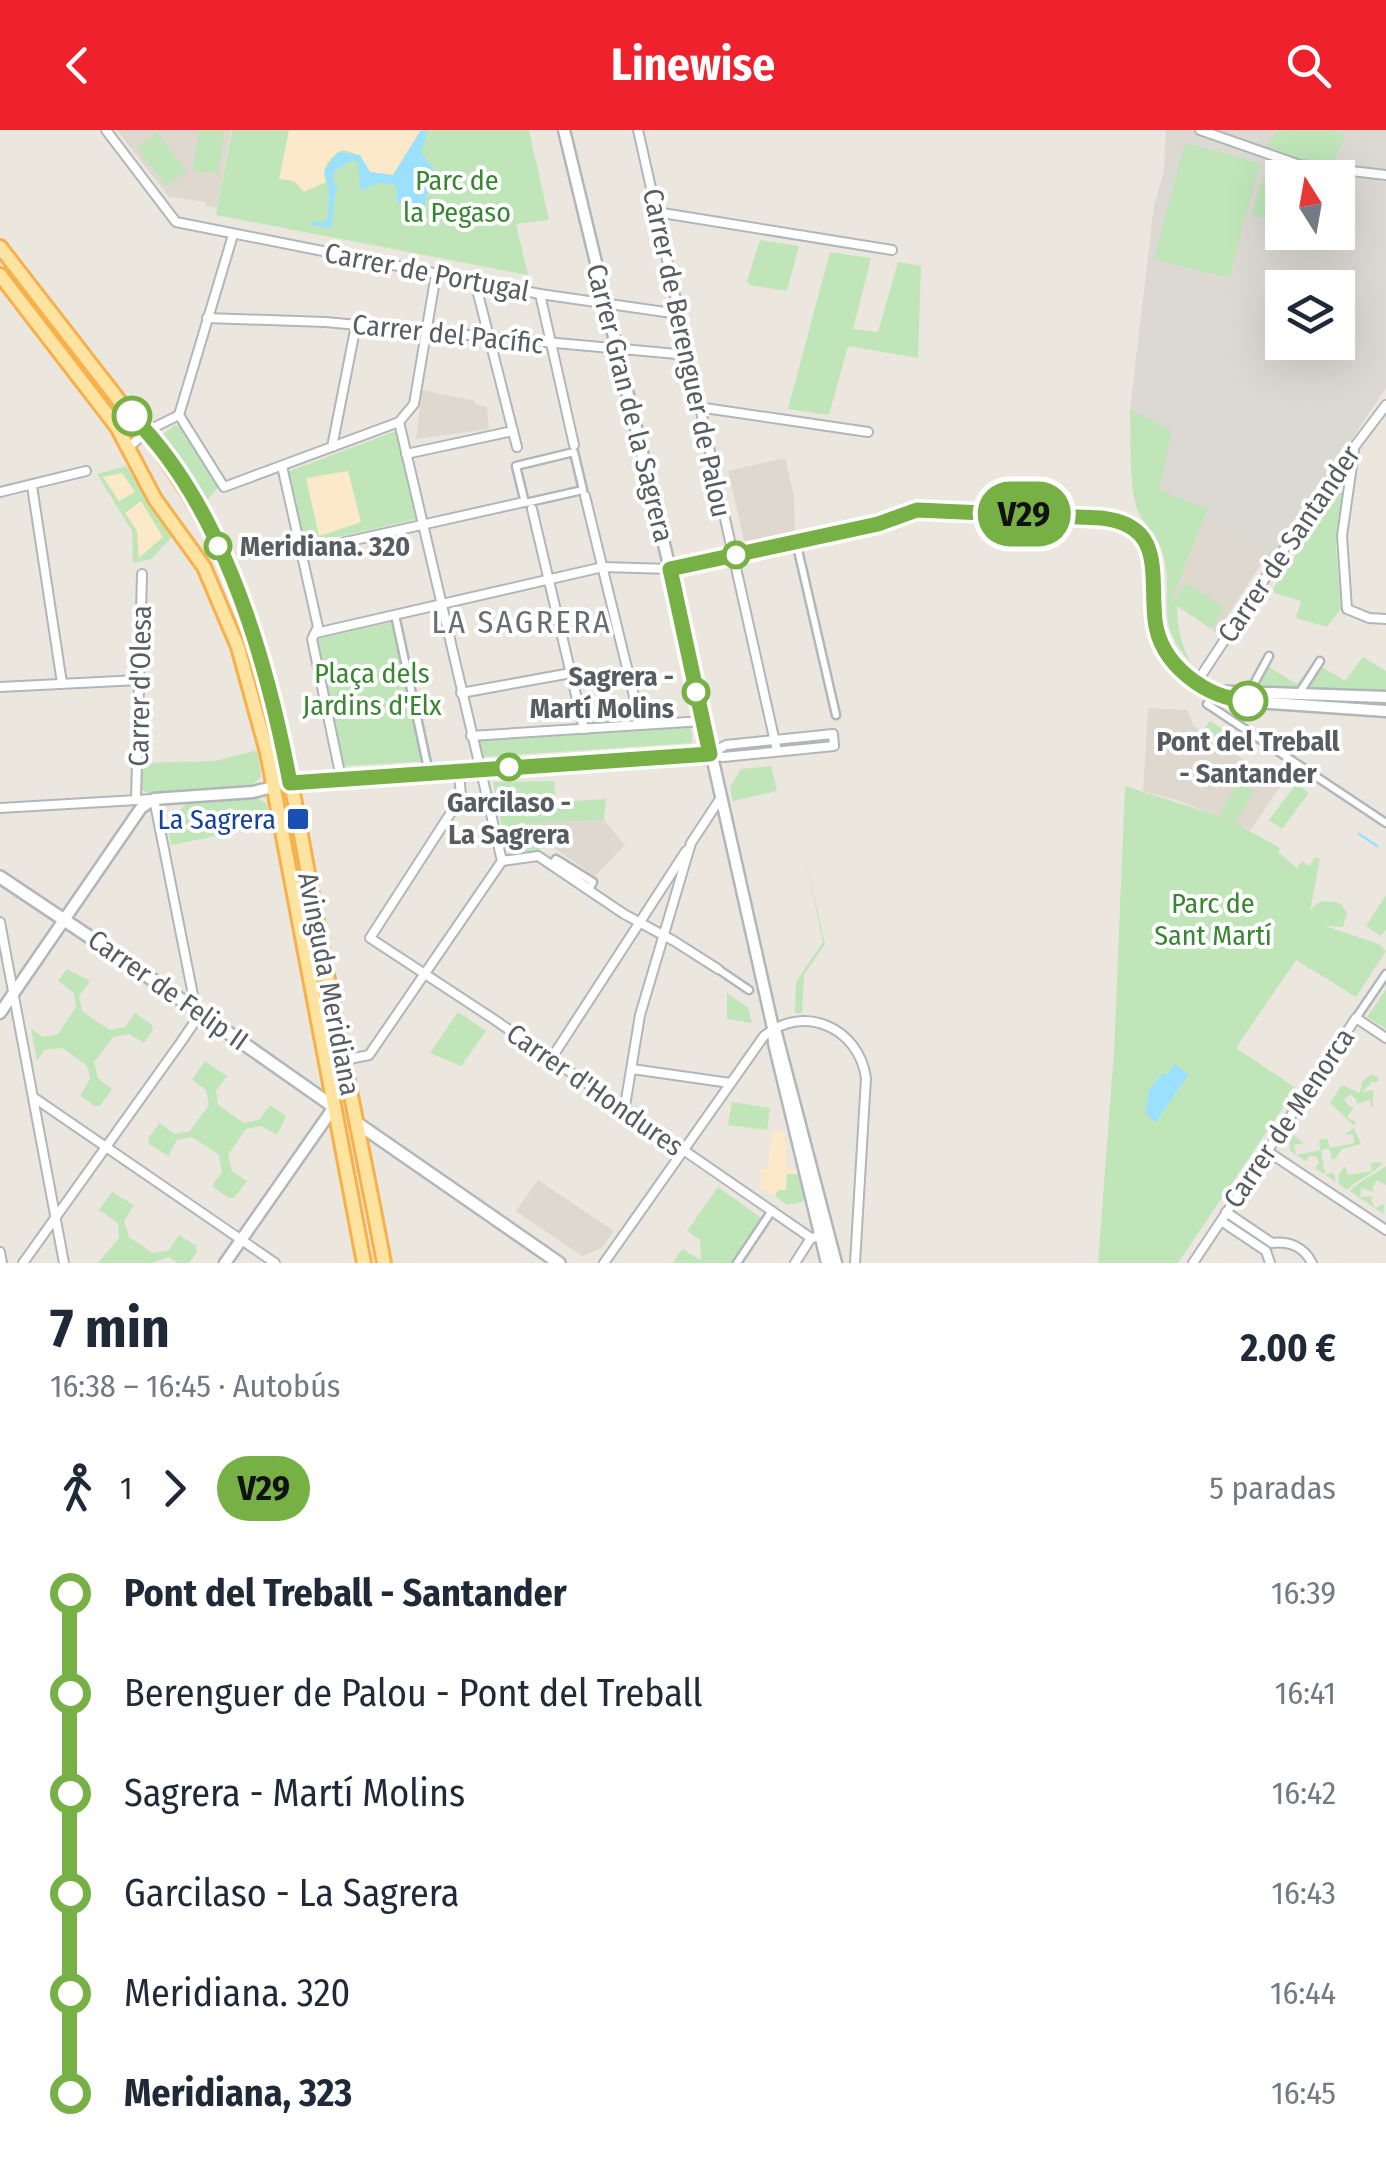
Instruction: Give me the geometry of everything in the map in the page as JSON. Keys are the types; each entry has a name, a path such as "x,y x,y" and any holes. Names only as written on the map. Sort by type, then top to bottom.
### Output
{"main road":[{"name":"Avinguda Meridiana","path":"0,247 147,432 194,500 218,545 258,647 290,783 384,1263"},
{"name":"Avinguda Meridiana","path":"0,275 117,428 155,499 204,567 224,610 249,682 273,787 364,1263"},
{"path":"273,787 290,783"},
{"name":"Carrer de Felip II","path":"0,877 334,1107"},
{"path":"334,1107 558,1263"}],"street":[{"name":"Carrer de Portugal","path":"106,130 176,222 540,294 679,314"},
{"name":"Carrer de Berenguer de Palou","path":"638,130 777,751"},
{"path":"1200,130 1300,164 1386,174"},
{"name":"Carrer Gran de la Sagrera","path":"567,131 670,569 774,1043 828,1263"},
{"path":"656,212 892,250"},
{"path":"126,450 131,442 179,415 233,234"},
{"path":"179,415 224,486 399,422 414,404 436,274"},
{"path":"476,282 521,464"},
{"path":"540,294 574,445"},
{"name":"Carrer del Pacífic","path":"207,318 356,326 688,355"},
{"path":"332,447 356,326"},
{"name":"Carrer de Santander","path":"1196,684 1386,405"},
{"path":"698,407 868,432"},
{"path":"1374,421 1386,429"},
{"path":"344,1060 370,1055 502,861 399,422"},
{"path":"406,454 512,431"},
{"path":"1354,448 1342,536 1347,609 1386,619"},
{"path":"574,452 583,490 525,503 516,466 521,464 574,452"},
{"path":"282,466 318,628 312,638 341,778"},
{"path":"0,492 86,471"},
{"path":"32,486 62,683"},
{"path":"586,496 641,726"},
{"path":"301,552 422,524 528,506 584,729"},
{"path":"316,632 603,567 670,569 799,545 917,510 1101,518 1130,526 1147,542 1154,564 1158,633 1170,656 1196,684 1226,700 1386,711"},
{"path":"799,545 836,715"},
{"name":"Carrer d'Olesa","path":"136,799 142,574"},
{"path":"395,615 427,764"},
{"path":"1250,691 1269,656"},
{"path":"1299,694 1320,661"},
{"path":"461,693 571,673"},
{"path":"0,687 140,680"},
{"path":"1208,691 1386,697"},
{"path":"1207,704 1386,823"},
{"path":"471,736 703,721"},
{"path":"290,783 710,754 722,757 834,746 833,734 722,746 710,754"},
{"name":"Carrer d'Hondures","path":"459,770 461,797 370,938 771,1212 820,1236"},
{"path":"0,808 253,792 273,787"},
{"path":"23,1263 196,1020 154,799"},
{"name":"Carrer d'Olesa","path":"0,1012 132,818 154,799"},
{"path":"551,1059 720,799"},
{"path":"624,1112 640,1016 691,842"},
{"path":"502,861 538,856 749,990"},
{"path":"556,859 593,882 590,888 553,863 556,859"},
{"path":"0,922 5,972 14,992 64,1263"},
{"name":"Carrer de Menorca","path":"1193,1263 1386,974"},
{"path":"1356,1018 1386,1038"},
{"path":"604,1263 764,1036 782,1023 815,1023 841,1031 863,1058 866,1078 855,1263"},
{"path":"632,1069 730,1083"},
{"path":"34,1098 275,1263"},
{"path":"225,1263 334,1107"},
{"path":"1267,1151 1386,1230"},
{"path":"736,1263 771,1212"},
{"path":"1224,1216 1266,1251 1270,1263"},
{"path":"1224,1216 1272,1243 1296,1246 1312,1263"},
{"path":"795,1263 820,1236"},
{"name":"Carrer Gran de la Sagrera","path":"820,1236 836,1263"},
{"path":"0,1252 2,1263"}],"shaded area":[{"path":"117,130 231,130 217,208 206,206 206,202 169,197"},
{"path":"1166,130 1386,130 1386,388 1270,562 1205,517 1207,509 1158,490 1159,482 1130,409 1154,205 1164,171"},
{"path":"422,390 487,407 489,429 416,439"},
{"path":"785,458 794,496 795,532 745,544 728,471"},
{"path":"1205,517 1265,558 1216,633 1171,601"},
{"path":"1148,708 1187,710 1194,726 1281,785 1251,830 1180,801 1143,791"},
{"path":"604,820 625,845 595,876 523,827 524,824"},
{"path":"538,1180 614,1231 602,1248 582,1256 516,1211"}],"green space":[{"path":"199,130 224,130 218,174 193,170"},
{"name":"Parc de la Pegaso","path":"232,130 529,130 549,220 516,224 528,275 216,215"},
{"path":"1277,130 1335,130 1345,136 1335,160 1305,160 1265,149"},
{"path":"157,132 186,171 167,186 137,148"},
{"path":"1185,143 1260,163 1229,278 1154,259"},
{"path":"1265,173 1264,218 1251,214"},
{"path":"760,240 799,246 787,291 750,285 747,281"},
{"path":"830,252 871,258 853,329 878,332 898,262 921,266 918,358 848,346 829,415 788,409"},
{"path":"1130,409 1172,431 1159,490 1208,509 1171,601 1186,583 1225,608 1211,628 1177,606 1180,636 1192,663 1171,634 1165,564 1159,543 1139,514 1134,499"},
{"path":"175,425 180,426 218,482 218,488 202,505 158,438"},
{"path":"399,430 417,519 302,545 287,472"},
{"path":"126,466 173,536 151,559 133,563 132,531 97,474"},
{"path":"1337,493 1343,493 1336,547 1341,609 1327,627 1296,618 1301,601 1271,592"},
{"name":"Plaça dels Jardins d'Elx","path":"401,620 432,761 344,766 316,639"},
{"path":"1363,657 1386,671 1386,693 1252,688 1267,666 1297,684 1314,662 1345,681"},
{"path":"1210,721 1244,743 1236,754 1203,731"},
{"path":"691,725 692,743 480,757 477,737"},
{"path":"258,750 261,777 251,786 147,793 140,788 143,763 215,761"},
{"path":"771,766 777,791 733,801 730,787 741,769"},
{"path":"554,781 556,802 606,799 604,820 525,824 541,839 540,850 508,855 493,782"},
{"name":"Parc de Sant Martí","path":"1239,781 1254,791 1235,823 1280,848 1278,852 1297,868 1302,861 1310,866 1315,857 1320,859 1310,911 1323,902 1341,904 1347,913 1343,927 1325,926 1379,944 1386,951 1356,997 1296,960 1236,1048 1296,1088 1178,1263 1098,1263 1114,1051 1125,786 1228,819 1220,813"},
{"path":"1296,784 1309,793 1282,829 1269,820"},
{"path":"256,797 267,804 273,825 171,845 167,826 188,801"},
{"path":"804,853 825,944 804,975 802,1013 795,1013 796,982 823,942"},
{"path":"1386,895 1386,929 1381,936 1366,926"},
{"path":"67,969 90,981 79,996 82,1011 110,1030 125,1027 135,1013 152,1025 144,1043 129,1034 113,1037 94,1062 98,1078 112,1089 100,1106 80,1096 90,1079 87,1065 62,1048 44,1050 37,1061 31,1029 43,1037 58,1034 76,1007 74,993 58,981"},
{"path":"1386,989 1386,1029 1367,1017"},
{"path":"727,993 748,1008 752,1023 727,1019"},
{"path":"458,1012 486,1031 461,1066 430,1053"},
{"path":"205,1061 227,1076 216,1091 218,1105 244,1123 259,1120 270,1105 286,1116 277,1135 262,1126 246,1129 228,1155 232,1171 247,1181 234,1198 212,1186 222,1172 219,1155 192,1137 177,1140 168,1156 149,1144 148,1139 159,1123 175,1134 190,1131 209,1105 206,1090 192,1080"},
{"path":"1372,1074 1379,1078 1377,1082 1362,1092 1373,1090 1373,1109 1369,1100 1356,1104 1351,1094 1344,1100 1354,1106 1347,1118 1357,1122 1353,1125 1330,1103 1342,1085 1360,1093 1362,1081"},
{"path":"732,1102 770,1108 767,1130 728,1125"},
{"path":"1354,1128 1361,1144 1342,1149 1335,1159 1329,1148 1321,1150 1325,1174 1334,1173 1336,1182 1315,1168 1319,1163 1316,1156 1309,1156 1306,1161 1296,1155 1320,1150 1319,1140 1327,1138 1330,1148 1354,1143 1353,1134 1344,1135"},
{"path":"1293,1135 1304,1143 1294,1145 1296,1155 1290,1151"},
{"path":"1382,1162 1375,1170 1347,1190 1339,1184 1338,1176 1345,1166 1348,1175 1372,1171 1371,1163"},
{"path":"1386,1166 1386,1185 1377,1180 1374,1192 1361,1188 1360,1197 1373,1196 1375,1208 1384,1204 1383,1214 1350,1191"},
{"path":"787,1174 799,1174 805,1198 802,1202 787,1205 775,1196"},
{"path":"718,1187 768,1223 742,1263 673,1263 682,1249 701,1260 700,1240 687,1231"},
{"path":"112,1192 134,1205 124,1221 129,1237 153,1253 169,1250 179,1235 196,1246 197,1252 189,1263 177,1263 169,1257 151,1263 98,1263 119,1238 118,1223 99,1210"}],"sand":[{"path":"289,130 421,130 393,175 370,172 356,155 342,150 328,163 326,182 304,192 294,181 279,179"},
{"path":"348,471 361,522 319,536 306,478"},
{"path":"122,473 135,492 119,501 103,477"},
{"path":"141,501 163,537 139,558 137,531 125,513"},
{"path":"772,1131 785,1132 787,1169 798,1170 799,1174 787,1174 786,1190 777,1190 775,1196 760,1187 761,1169 767,1170"}],"water":[{"path":"421,130 428,131 421,152 437,175 428,186 425,205 403,206 396,200 397,189 393,184 377,183 361,191 358,163 353,160 335,170 333,180 337,189 331,228 311,225 312,221 323,223 328,217 329,190 324,171 338,152 360,155 370,172 393,175"},
{"path":"1174,1064 1189,1074 1156,1122 1146,1114 1148,1092"}],"waterway":[{"path":"1359,834 1377,846"}],"bus line":[{"name":"V29","path":"132,416 186,489 218,545 258,647 290,783 710,754 670,569 878,524 917,510 1101,518 1130,526 1144,538 1152,553 1155,621 1162,643 1196,684 1226,700 1248,701"}],"place":[{"name":"Meridiana. 320","path":"218,546"},
{"name":"Sagrera - Martí Molins","path":"696,692"},
{"name":"Pont del Treball - Santander","path":"1248,701"},
{"name":"Garcilaso - La Sagrera","path":"509,767"},
{"name":"La Sagrera","path":"298,819"}],"district":[{"name":"LA SAGRERA","path":"522,622"}]}
